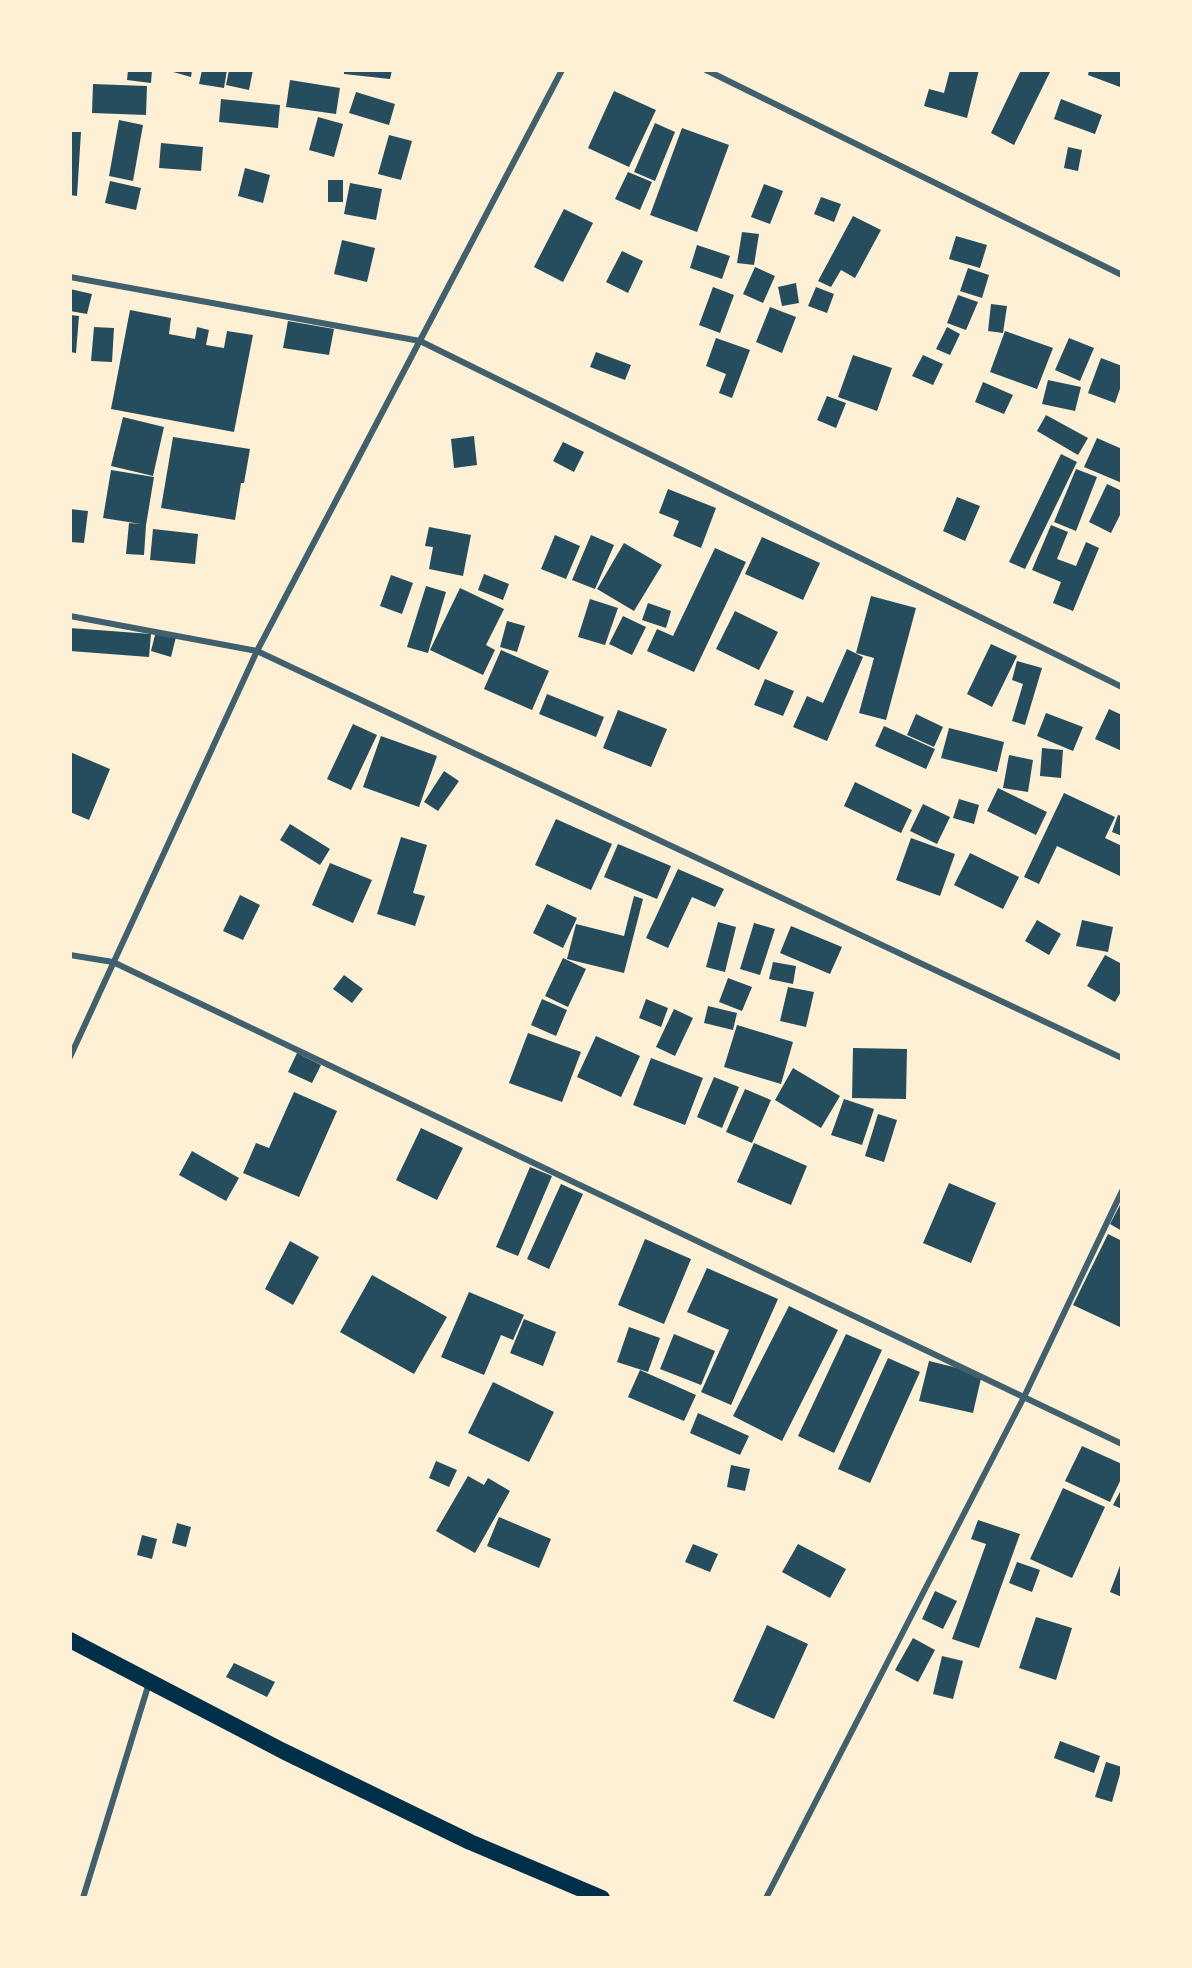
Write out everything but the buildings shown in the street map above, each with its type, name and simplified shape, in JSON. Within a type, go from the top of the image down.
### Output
[{"type":"highway","points":[[70,1640],[283,1751],[459,1837],[602,1898]]},
{"type":"street","points":[[70,1057],[257,651],[562,70]]},
{"type":"street","points":[[706,70],[1122,275]]},
{"type":"street","points":[[70,277],[420,340],[1122,687]]},
{"type":"street","points":[[70,616],[257,651],[1122,1058]]},
{"type":"street","points":[[70,955],[113,962],[1122,1443]]},
{"type":"street","points":[[766,1898],[1024,1397],[1122,1191]]},
{"type":"street","points":[[83,1898],[150,1681]]}]
